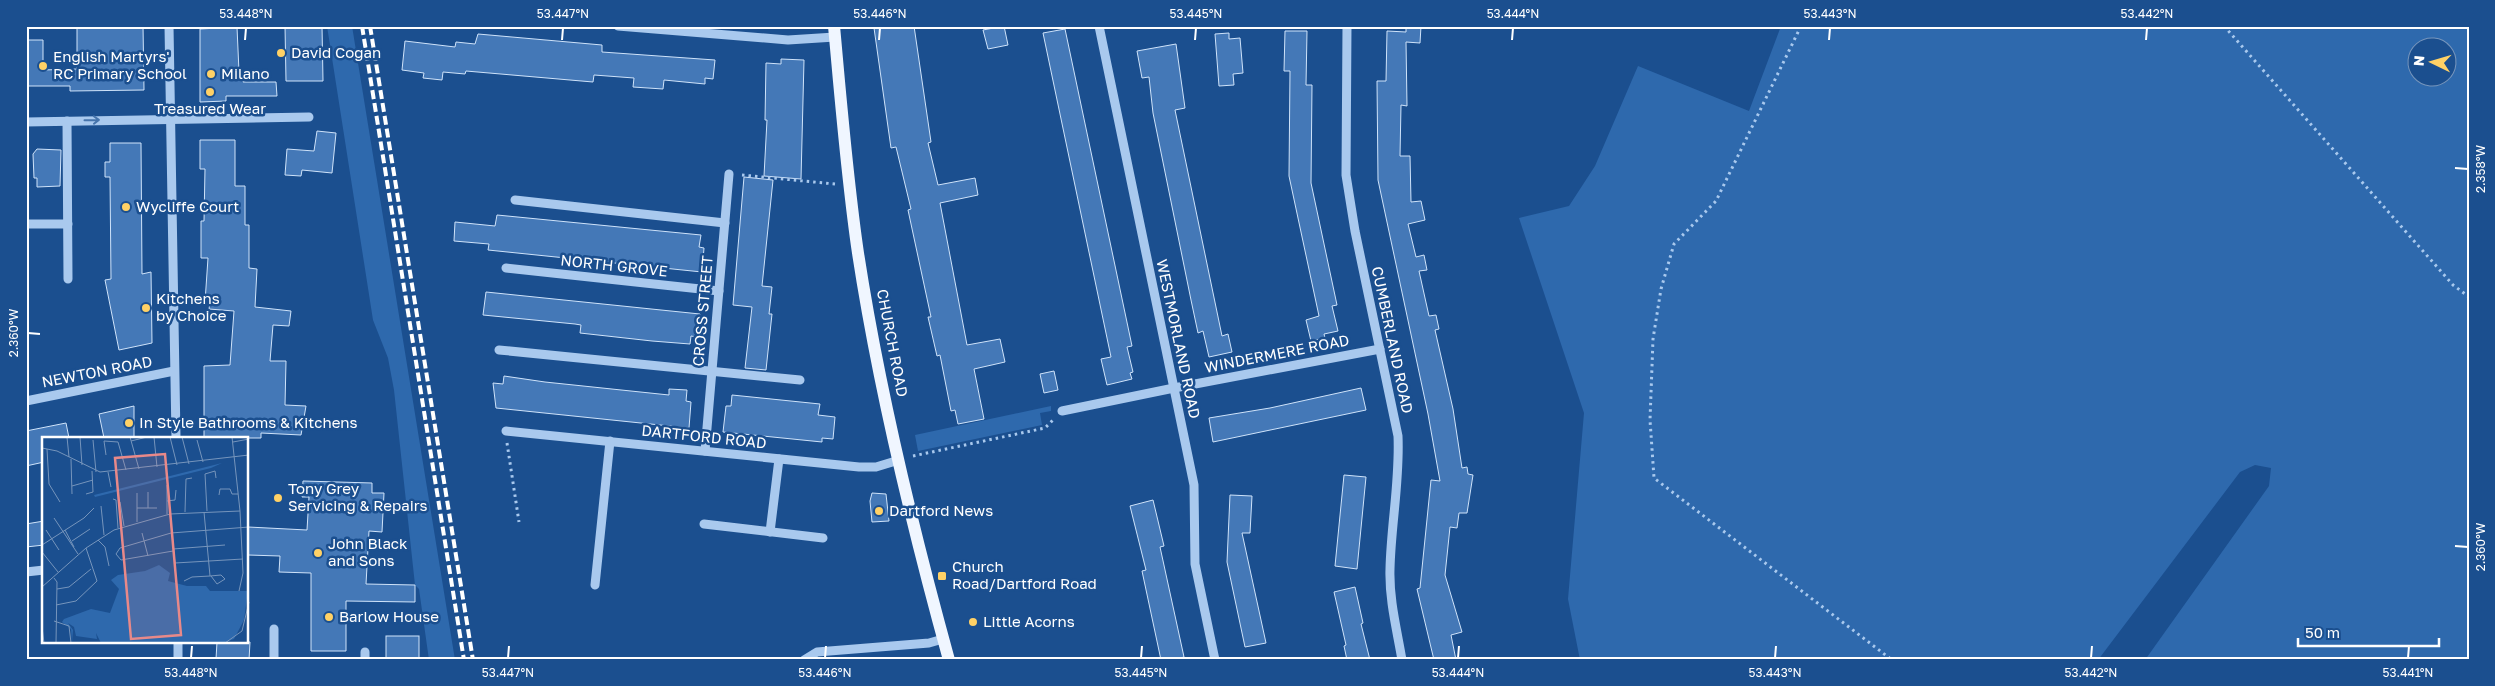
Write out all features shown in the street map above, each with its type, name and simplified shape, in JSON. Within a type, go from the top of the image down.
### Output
[{"type":"main road","name":"CHURCH ROAD","points":[[834,32],[859,261],[918,547],[948,660]]},
{"type":"street","points":[[169,26],[176,437]]},
{"type":"street","points":[[618,26],[710,30],[788,40],[834,32]]},
{"type":"street","name":"WESTMORLAND ROAD","points":[[1099,26],[1194,485],[1194,546],[1197,579],[1215,660]]},
{"type":"street","name":"CUMBERLAND ROAD","points":[[1347,26],[1346,175],[1355,231],[1398,436],[1400,465],[1390,568],[1390,590],[1402,660]]},
{"type":"street","points":[[26,122],[170,118],[309,118]]},
{"type":"street","points":[[67,121],[68,278]]},
{"type":"street","name":"CROSS STREET","points":[[705,451],[729,174]]},
{"type":"street","points":[[515,200],[725,223]]},
{"type":"street","points":[[26,224],[68,224]]},
{"type":"street","name":"NORTH GROVE","points":[[506,268],[719,291]]},
{"type":"street","name":"WINDERMERE ROAD","points":[[1062,412],[1174,388],[1380,349]]},
{"type":"street","points":[[499,350],[800,380]]},
{"type":"street","name":"NEWTON ROAD","points":[[26,401],[174,371]]},
{"type":"street","name":"DARTFORD ROAD","points":[[506,431],[868,468],[884,466],[899,460]]},
{"type":"street","points":[[595,585],[610,441]]},
{"type":"street","points":[[770,532],[779,459]]},
{"type":"street","points":[[704,524],[823,538]]},
{"type":"street","points":[[26,572],[42,570]]},
{"type":"street","points":[[274,629],[274,660]]},
{"type":"street","points":[[804,660],[817,652],[929,643],[943,639]]},
{"type":"street","points":[[178,644],[178,660]]},
{"type":"path","points":[[1801,26],[1716,201],[1674,244],[1661,289],[1653,339],[1650,420],[1654,478],[1892,660]]},
{"type":"path","points":[[2224,26],[2452,285],[2469,297]]},
{"type":"path","points":[[729,174],[850,185]]},
{"type":"path","points":[[899,460],[1044,428],[1062,412]]},
{"type":"path","points":[[506,431],[519,522]]},
{"type":"shaded area","points":[[327,26],[352,26],[455,660],[429,660],[419,589],[415,585],[394,390],[388,358],[373,320]]},
{"type":"shaded area","points":[[1781,26],[2469,26],[2469,660],[2145,660],[2269,486],[2271,468],[2255,465],[2240,472],[2098,660],[1580,660],[1568,599],[1584,413],[1519,218],[1569,206],[1595,166],[1638,66],[1749,111]]},
{"type":"shaded area","points":[[1051,406],[1051,411],[1040,413],[1042,425],[918,451],[915,435]]},
{"type":"building","points":[[77,26],[143,26],[144,90],[70,91],[70,86],[26,86],[26,40],[43,40],[43,70],[77,69]]},
{"type":"building","points":[[285,26],[322,26],[323,81],[286,81]]},
{"type":"building","points":[[914,26],[931,142],[928,143],[938,185],[975,178],[978,195],[940,203],[967,345],[1000,339],[1005,362],[974,369],[984,419],[958,424],[955,410],[951,411],[940,355],[937,356],[928,317],[931,317],[908,210],[911,209],[896,147],[891,148],[874,28]]},
{"type":"building","points":[[1004,26],[1008,45],[988,49],[983,30]]},
{"type":"building","points":[[1406,26],[1421,26],[1420,43],[1406,42],[1407,106],[1401,105],[1400,156],[1410,156],[1411,202],[1421,201],[1425,220],[1408,224],[1416,257],[1424,255],[1427,270],[1419,271],[1429,316],[1436,315],[1439,329],[1435,330],[1453,409],[1462,468],[1467,467],[1468,474],[1473,475],[1467,513],[1459,513],[1457,528],[1450,527],[1445,575],[1462,632],[1451,635],[1456,660],[1434,660],[1417,589],[1420,588],[1431,480],[1440,481],[1428,414],[1378,180],[1377,81],[1386,81],[1387,31],[1406,32]]},
{"type":"building","points":[[237,27],[239,72],[243,72],[243,82],[276,82],[277,96],[226,96],[226,101],[200,102],[200,29]]},
{"type":"building","points":[[1065,29],[1132,346],[1127,347],[1133,372],[1130,373],[1132,379],[1107,385],[1101,359],[1111,357],[1043,33]]},
{"type":"building","points":[[1285,31],[1307,31],[1306,85],[1312,85],[1311,183],[1337,305],[1332,306],[1338,331],[1324,334],[1325,338],[1311,341],[1306,320],[1319,316],[1289,176],[1290,71],[1284,71]]},
{"type":"building","points":[[1229,33],[1229,39],[1240,38],[1243,73],[1233,74],[1234,85],[1219,86],[1215,34]]},
{"type":"building","points":[[478,34],[602,45],[602,52],[715,60],[713,79],[705,78],[705,84],[664,80],[663,89],[633,87],[634,78],[594,75],[593,82],[466,71],[465,74],[443,72],[442,80],[423,78],[424,73],[402,70],[405,41],[455,47],[456,42],[475,44]]},
{"type":"building","points":[[1176,44],[1185,108],[1175,110],[1222,336],[1228,334],[1232,352],[1209,357],[1203,331],[1198,333],[1153,113],[1149,77],[1142,78],[1137,51]]},
{"type":"building","points":[[781,59],[804,60],[801,179],[764,176],[767,120],[765,120],[766,63],[781,64]]},
{"type":"building","points":[[317,131],[336,133],[332,173],[302,170],[301,176],[285,175],[287,149],[314,151]]},
{"type":"building","points":[[200,140],[235,140],[235,186],[245,186],[245,225],[249,225],[249,268],[257,269],[255,307],[291,311],[289,326],[273,325],[270,361],[286,361],[285,405],[306,406],[301,435],[261,433],[261,438],[204,437],[204,366],[230,365],[234,311],[209,309],[210,302],[205,302],[208,258],[201,258],[201,221],[204,221],[205,169],[200,169]]},
{"type":"building","points":[[110,143],[141,143],[142,274],[151,272],[152,343],[119,350],[105,280],[111,279],[110,177],[105,177],[105,162],[110,162]]},
{"type":"building","points":[[37,149],[61,150],[60,186],[37,187],[37,178],[34,178],[33,154]]},
{"type":"building","points":[[744,177],[773,180],[762,286],[772,287],[769,314],[772,314],[766,370],[745,368],[752,307],[733,305]]},
{"type":"building","points":[[497,215],[701,235],[699,247],[704,248],[702,272],[488,250],[489,244],[454,241],[455,222],[495,226]]},
{"type":"building","points":[[486,292],[700,314],[697,337],[691,336],[690,344],[652,341],[580,333],[581,325],[575,324],[483,315]]},
{"type":"building","points":[[1054,371],[1058,390],[1044,393],[1040,374]]},
{"type":"building","points":[[504,376],[669,395],[669,389],[687,390],[686,401],[691,402],[689,428],[496,408],[493,383],[503,384]]},
{"type":"building","points":[[1361,388],[1366,410],[1213,442],[1209,418],[1270,408]]},
{"type":"building","points":[[732,395],[820,404],[818,415],[835,417],[833,439],[822,438],[822,442],[723,432],[726,406],[731,406]]},
{"type":"building","points":[[134,406],[134,437],[104,437],[99,414]]},
{"type":"building","points":[[66,423],[69,437],[42,437],[42,462],[26,466],[26,431]]},
{"type":"building","points":[[1344,475],[1366,477],[1357,569],[1335,566]]},
{"type":"building","points":[[303,481],[372,483],[372,493],[384,493],[382,532],[369,531],[366,584],[415,585],[415,602],[346,601],[346,651],[311,651],[311,573],[279,572],[280,556],[249,555],[249,527],[307,530],[309,497],[302,497]]},
{"type":"building","name":"Dartford News","points":[[872,493],[886,494],[889,521],[872,522],[870,501]]},
{"type":"building","points":[[1230,495],[1252,496],[1250,533],[1242,533],[1266,643],[1245,647],[1227,562]]},
{"type":"building","points":[[1153,500],[1164,546],[1160,547],[1184,657],[1173,660],[1161,660],[1142,571],[1146,570],[1130,506]]},
{"type":"building","points":[[42,521],[42,545],[26,547],[26,524]]},
{"type":"building","points":[[1355,587],[1363,623],[1361,624],[1370,660],[1347,660],[1344,646],[1346,645],[1334,592]]},
{"type":"building","points":[[386,636],[419,636],[419,660],[386,660]]},
{"type":"building","points":[[250,642],[249,660],[216,659],[217,644],[249,644]]},
{"type":"railway","points":[[362,26],[464,660]]},
{"type":"railway","points":[[370,26],[473,660]]},
{"type":"place","name":"David Cogan","points":[[281,53]]},
{"type":"place","name":"English Martyrs' RC Primary School","points":[[43,66]]},
{"type":"place","name":"Milano","points":[[211,74]]},
{"type":"place","name":"Treasured Wear","points":[[210,92]]},
{"type":"place","name":"Wycliffe Court","points":[[126,207]]},
{"type":"place","name":"Kitchens by Choice","points":[[146,308]]},
{"type":"place","name":"In Style Bathrooms & Kitchens","points":[[129,423]]},
{"type":"place","name":"Tony Grey Servicing & Repairs","points":[[278,498]]},
{"type":"place","name":"Dartford News","points":[[879,511]]},
{"type":"place","name":"John Black and Sons","points":[[318,553]]},
{"type":"place","name":"Church Road/Dartford Road","points":[[942,576]]},
{"type":"place","name":"Barlow House","points":[[329,617]]},
{"type":"place","name":"Little Acorns","points":[[973,622]]}]
